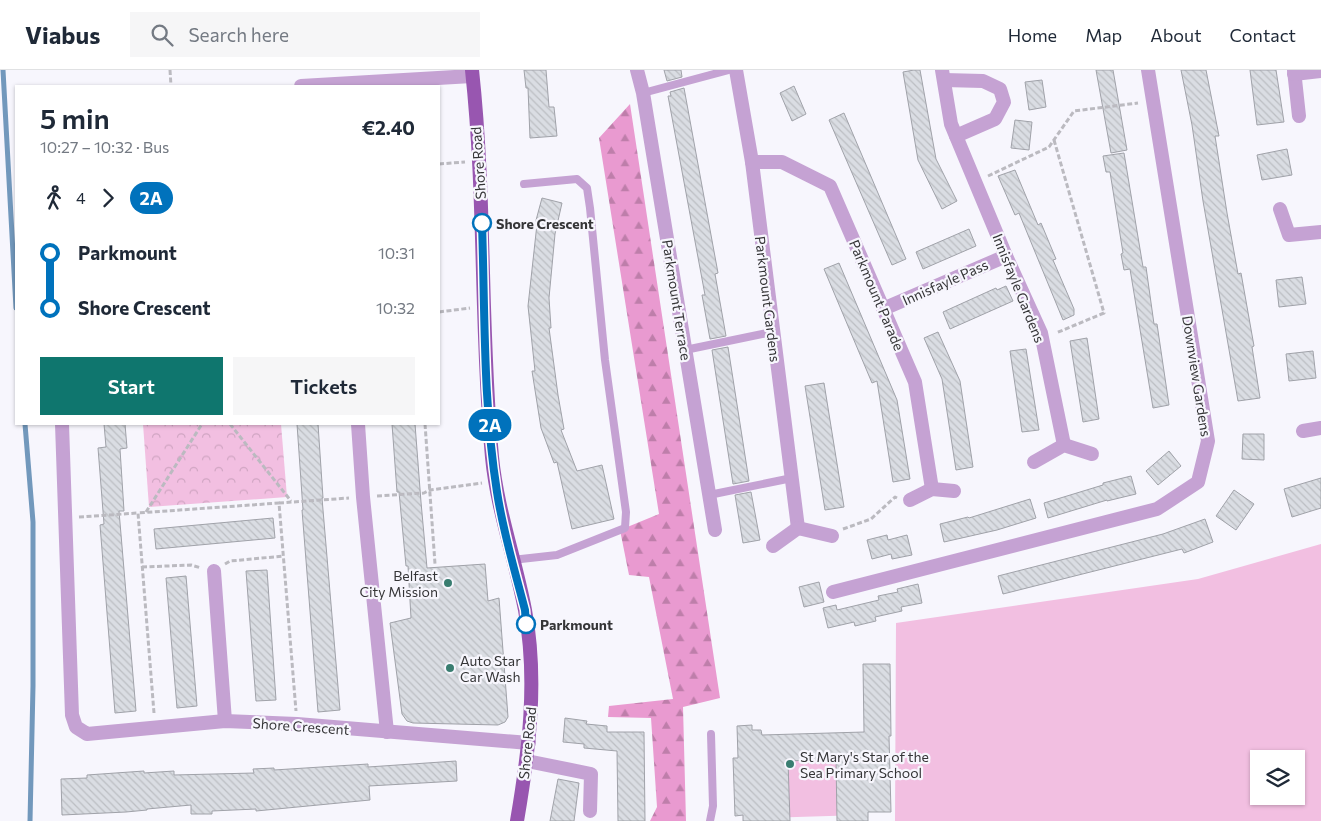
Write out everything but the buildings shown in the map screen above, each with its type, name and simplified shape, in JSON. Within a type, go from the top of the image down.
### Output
[{"type":"main road","name":"Shore Road","points":[[472,73],[482,220],[489,416],[495,481],[525,610],[530,656],[531,718],[529,743],[516,821]]},
{"type":"street","name":"Parkmount Terrace","points":[[637,70],[643,92],[715,530]]},
{"type":"street","name":"Parkmount Gardens","points":[[736,70],[752,162],[798,528]]},
{"type":"street","name":"Downview Gardens","points":[[833,592],[1157,509],[1198,482],[1208,441],[1148,70]]},
{"type":"street","points":[[1299,116],[1294,72],[1321,71]]},
{"type":"street","points":[[336,85],[400,81],[472,73]]},
{"type":"street","name":"Innisfayle Gardens","points":[[956,136],[995,119],[1004,102],[1000,89],[983,81],[943,75],[956,136],[1006,256],[1041,333],[1064,445]]},
{"type":"street","name":"Parkmount Parade","points":[[752,162],[782,162],[830,186],[914,382],[932,489]]},
{"type":"street","points":[[1280,209],[1289,236],[1321,232]]},
{"type":"street","name":"Innisfayle Pass","points":[[884,309],[1006,256]]},
{"type":"street","points":[[62,425],[65,518]]},
{"type":"street","points":[[358,425],[363,497],[387,732]]},
{"type":"street","points":[[1303,431],[1321,428]]},
{"type":"street","points":[[1034,462],[1064,445],[1092,454]]},
{"type":"street","points":[[910,500],[932,489],[954,491]]},
{"type":"street","name":"Shore Crescent","points":[[65,518],[72,715],[76,727],[87,734],[225,720],[529,743]]},
{"type":"street","points":[[773,546],[798,528],[832,536]]},
{"type":"street","points":[[214,571],[225,720]]},
{"type":"street","points":[[526,761],[592,774],[590,811]]},
{"type":"lane","points":[[643,92],[730,70]]},
{"type":"lane","points":[[512,560],[557,554],[625,528],[626,512],[586,188],[576,179],[524,184]]},
{"type":"lane","points":[[685,350],[772,332]]},
{"type":"lane","points":[[708,496],[792,478]]},
{"type":"lane","points":[[710,821],[713,806],[711,734]]},
{"type":"path","points":[[170,70],[171,85]]},
{"type":"path","points":[[975,182],[1048,148],[1074,111],[1153,101]]},
{"type":"path","points":[[1042,339],[1104,313],[1054,140]]},
{"type":"path","points":[[440,164],[478,161]]},
{"type":"path","points":[[440,312],[485,306]]},
{"type":"path","points":[[146,512],[201,425]]},
{"type":"path","points":[[231,425],[291,502]]},
{"type":"path","points":[[425,425],[435,564]]},
{"type":"path","points":[[279,503],[424,493],[430,490],[495,481]]},
{"type":"path","points":[[832,536],[843,529],[871,519],[894,497],[910,500]]},
{"type":"path","points":[[65,518],[138,513]]},
{"type":"green space","points":[[630,104],[720,698],[683,707],[686,821],[650,821],[657,807],[651,718],[608,717],[609,706],[673,699],[649,577],[629,575],[620,530],[659,514],[599,138]]},
{"type":"green space","points":[[143,425],[281,425],[287,497],[149,507]]},
{"type":"green space","points":[[1321,544],[1321,821],[895,821],[896,623],[1198,579]]},
{"type":"green space","points":[[859,758],[862,815],[764,818],[765,761]]},
{"type":"waterway","points":[[3,70],[15,290]]},
{"type":"waterway","points":[[25,425],[33,522],[33,686],[30,821]]},
{"type":"bus line","name":"2A","points":[[482,223],[489,416],[493,460],[497,494],[525,610],[526,624]]},
{"type":"place","name":"Shore Crescent","points":[[482,223]]},
{"type":"place","name":"Belfast City Mission","points":[[448,583]]},
{"type":"place","name":"Parkmount","points":[[526,624]]},
{"type":"place","name":"Auto Star Car Wash","points":[[450,668]]},
{"type":"place","name":"St Mary's Star of the Sea Primary School","points":[[790,764]]}]
